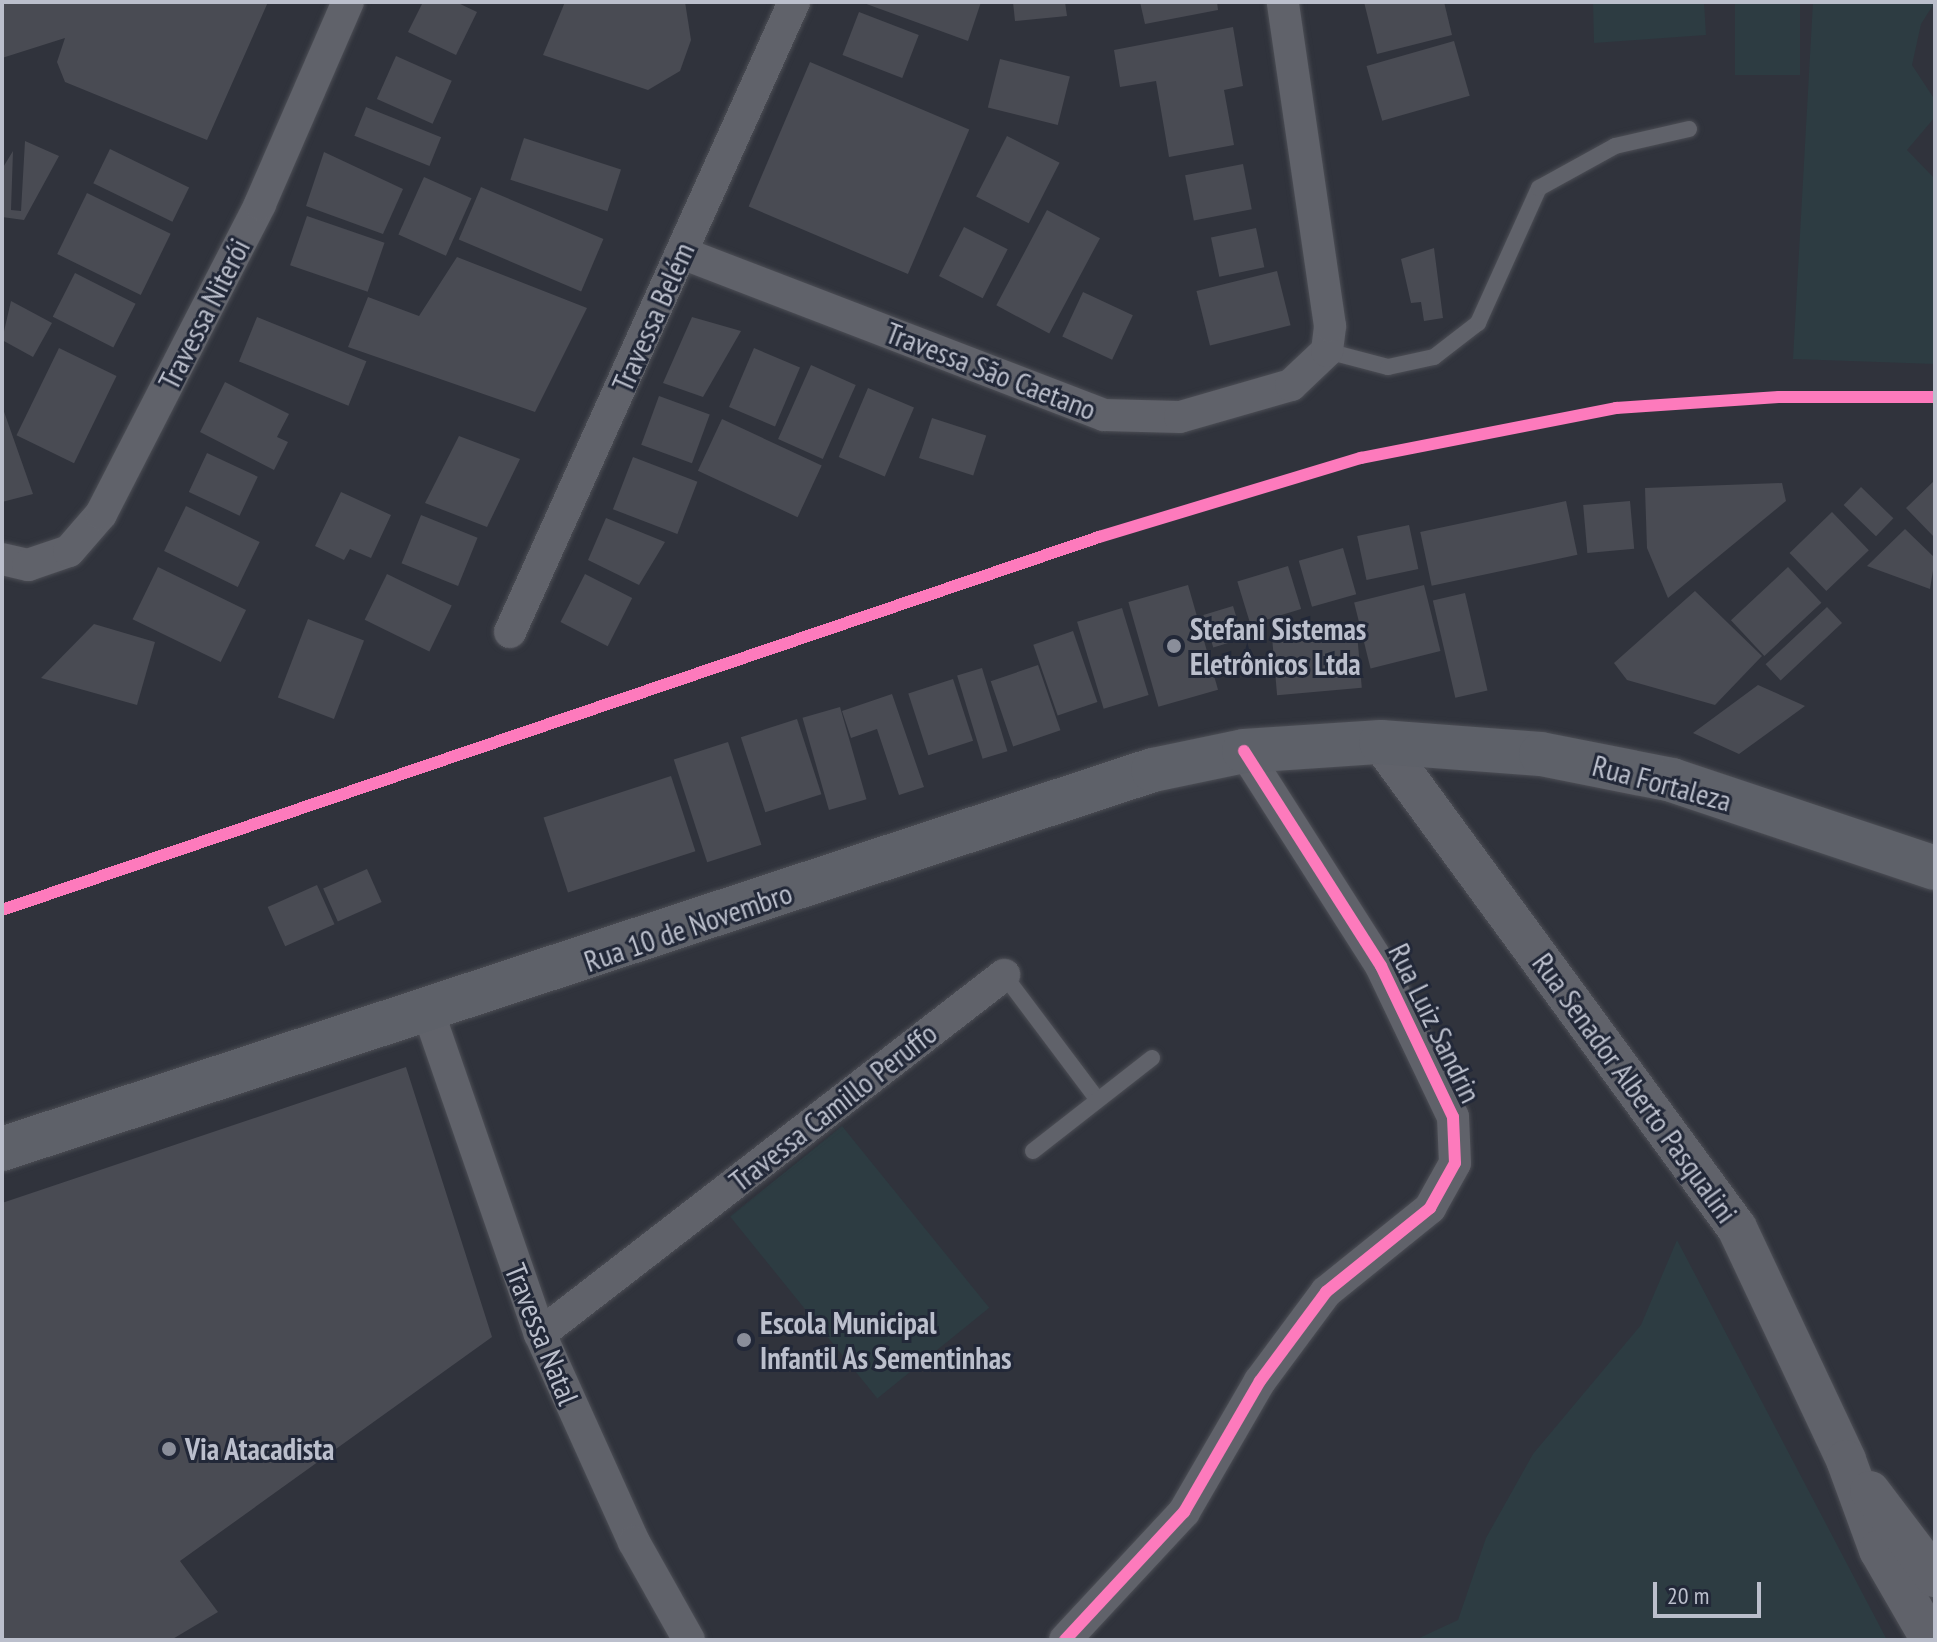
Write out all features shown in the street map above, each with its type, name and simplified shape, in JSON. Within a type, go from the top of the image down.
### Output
[{"type":"main road","name":"Rua 10 de Novembro","points":[[2,1149],[429,1014],[1153,770],[1244,751],[1381,742]]},
{"type":"main road","name":"Rua Fortaleza","points":[[1381,742],[1541,754],[1672,780],[1935,868]]},
{"type":"street","name":"Travessa Niterói","points":[[2,559],[28,565],[69,551],[101,514],[260,204],[348,2]]},
{"type":"street","name":"Travessa Belém","points":[[510,632],[794,2]]},
{"type":"street","points":[[1283,2],[1330,326],[1327,351]]},
{"type":"street","name":"Travessa São Caetano","points":[[682,253],[1104,415],[1180,417],[1291,385],[1327,351]]},
{"type":"street","name":"Rua Senador Alberto Pasqualini","points":[[1381,742],[1737,1228],[1846,1460],[1879,1550],[1931,1640]]},
{"type":"street","name":"Rua Luiz Sandrin","points":[[1065,1640],[1184,1512],[1260,1381],[1326,1292],[1430,1208],[1455,1163],[1453,1117],[1388,979],[1244,751]]},
{"type":"street","name":"Travessa Camillo Peruffo","points":[[540,1334],[1004,975]]},
{"type":"street","name":"Travessa Natal","points":[[429,1014],[540,1334],[634,1542],[689,1640]]},
{"type":"street","name":"Rua Senador Alberto Pasqualini","points":[[1846,1460],[1935,1577]]},
{"type":"lane","points":[[1327,351],[1388,367],[1434,357],[1478,323],[1539,188],[1615,146],[1689,129]]},
{"type":"lane","name":"Travessa Camillo Peruffo","points":[[1004,975],[1097,1099]]},
{"type":"lane","points":[[1033,1151],[1152,1058]]},
{"type":"shaded area","points":[[1593,2],[1704,2],[1706,35],[1594,43]]},
{"type":"shaded area","points":[[1735,2],[1800,2],[1800,75],[1735,75]]},
{"type":"shaded area","points":[[1813,2],[1935,2],[1921,24],[1912,65],[1935,100],[1935,117],[1907,150],[1935,179],[1935,364],[1793,359]]},
{"type":"shaded area","points":[[842,1126],[989,1308],[877,1398],[730,1217]]},
{"type":"shaded area","points":[[1677,1240],[1887,1640],[1415,1640],[1458,1620],[1486,1538],[1533,1454],[1641,1325]]},
{"type":"building","points":[[2,2],[268,2],[207,140],[65,82],[57,62],[65,38],[2,58]]},
{"type":"building","points":[[423,2],[456,2],[477,12],[456,55],[408,32]]},
{"type":"building","points":[[565,2],[685,2],[691,40],[680,71],[648,90],[543,55]]},
{"type":"building","points":[[861,2],[981,2],[968,41]]},
{"type":"building","points":[[1013,2],[1065,2],[1067,16],[1015,21]]},
{"type":"building","points":[[1140,2],[1217,2],[1218,10],[1145,24]]},
{"type":"building","points":[[1364,2],[1444,2],[1452,35],[1377,54]]},
{"type":"building","points":[[859,12],[919,35],[902,78],[843,55]]},
{"type":"building","points":[[1233,27],[1243,86],[1224,90],[1234,145],[1169,157],[1156,81],[1120,87],[1114,50]]},
{"type":"building","points":[[1454,41],[1470,96],[1382,121],[1367,66]]},
{"type":"building","points":[[396,56],[452,81],[433,124],[377,99]]},
{"type":"building","points":[[1000,59],[1070,76],[1058,125],[988,108]]},
{"type":"building","points":[[810,62],[969,130],[908,274],[749,207]]},
{"type":"building","points":[[366,107],[441,137],[429,166],[354,136]]},
{"type":"building","points":[[1007,136],[1060,163],[1029,223],[976,197]]},
{"type":"building","points":[[524,138],[621,170],[607,211],[510,180]]},
{"type":"building","points":[[25,141],[59,156],[24,220],[2,217],[2,169],[13,151],[11,210],[21,211]]},
{"type":"building","points":[[110,149],[189,188],[172,222],[93,183]]},
{"type":"building","points":[[324,152],[403,189],[383,234],[306,206]]},
{"type":"building","points":[[1243,164],[1252,209],[1194,220],[1185,175]]},
{"type":"building","points":[[424,177],[472,198],[446,256],[398,235]]},
{"type":"building","points":[[481,187],[603,239],[581,291],[459,239]]},
{"type":"building","points":[[87,193],[171,234],[141,295],[57,254]]},
{"type":"building","points":[[1047,210],[1100,238],[1049,334],[996,305]]},
{"type":"building","points":[[307,216],[385,243],[368,292],[290,265]]},
{"type":"building","points":[[964,227],[1008,249],[983,298],[939,276]]},
{"type":"building","points":[[1256,228],[1264,267],[1219,277],[1211,238]]},
{"type":"building","points":[[1434,248],[1443,318],[1424,321],[1421,302],[1411,303],[1401,259]]},
{"type":"building","points":[[457,257],[587,308],[535,412],[348,347],[368,297],[419,316]]},
{"type":"building","points":[[1277,271],[1291,325],[1210,345],[1196,291]]},
{"type":"building","points":[[75,273],[136,304],[113,348],[53,317]]},
{"type":"building","points":[[1083,292],[1133,315],[1112,360],[1062,336]]},
{"type":"building","points":[[11,301],[52,323],[33,357],[2,340]]},
{"type":"building","points":[[257,317],[366,361],[348,406],[239,362]]},
{"type":"building","points":[[692,317],[741,331],[703,397],[663,383]]},
{"type":"building","points":[[59,348],[117,376],[74,463],[16,435]]},
{"type":"building","points":[[754,348],[800,368],[775,426],[729,407]]},
{"type":"building","points":[[811,365],[856,385],[823,459],[778,439]]},
{"type":"building","points":[[225,382],[289,414],[277,437],[288,442],[274,470],[200,432]]},
{"type":"building","points":[[868,388],[914,408],[885,477],[839,457]]},
{"type":"building","points":[[659,396],[710,414],[692,463],[641,445]]},
{"type":"building","points":[[2,406],[33,494],[2,502]]},
{"type":"building","points":[[932,418],[986,436],[973,476],[919,458]]},
{"type":"building","points":[[722,419],[822,465],[798,517],[698,471]]},
{"type":"building","points":[[459,436],[520,459],[487,527],[425,503]]},
{"type":"building","points":[[207,453],[258,477],[240,516],[189,492]]},
{"type":"building","points":[[633,457],[697,482],[677,534],[613,509]]},
{"type":"building","points":[[1935,480],[1935,538],[1906,508]]},
{"type":"building","points":[[1782,483],[1786,501],[1668,598],[1647,548],[1645,488]]},
{"type":"building","points":[[1861,487],[1893,518],[1876,536],[1844,505]]},
{"type":"building","points":[[341,492],[391,515],[371,558],[350,549],[344,560],[315,546]]},
{"type":"building","points":[[1566,501],[1577,555],[1432,586],[1420,532]]},
{"type":"building","points":[[1630,501],[1634,549],[1587,553],[1583,505]]},
{"type":"building","points":[[186,506],[260,542],[238,587],[164,551]]},
{"type":"building","points":[[1832,512],[1869,550],[1826,591],[1790,553]]},
{"type":"building","points":[[421,515],[478,538],[458,586],[402,563]]},
{"type":"building","points":[[606,518],[665,542],[639,585],[588,560]]},
{"type":"building","points":[[1409,525],[1418,569],[1367,580],[1357,536]]},
{"type":"building","points":[[1905,529],[1935,558],[1930,589],[1867,566]]},
{"type":"building","points":[[1343,548],[1356,594],[1312,607],[1299,561]]},
{"type":"building","points":[[1288,566],[1301,609],[1250,625],[1237,581]]},
{"type":"building","points":[[158,567],[246,610],[221,662],[133,619]]},
{"type":"building","points":[[1788,567],[1821,603],[1764,656],[1731,620]]},
{"type":"building","points":[[387,574],[452,606],[429,651],[365,620]]},
{"type":"building","points":[[585,574],[632,598],[608,646],[560,622]]},
{"type":"building","name":"Stefani Sistemas Eletrônicos Ltda","points":[[1188,585],[1218,690],[1158,707],[1128,602]]},
{"type":"building","points":[[1424,585],[1440,651],[1371,668],[1354,602]]},
{"type":"building","points":[[1695,591],[1762,656],[1715,705],[1627,680],[1614,663]]},
{"type":"building","points":[[1465,593],[1487,690],[1455,698],[1433,600]]},
{"type":"building","points":[[1233,606],[1243,639],[1213,648],[1203,615]]},
{"type":"building","points":[[1827,607],[1842,623],[1781,680],[1766,664]]},
{"type":"building","points":[[1122,608],[1149,695],[1104,709],[1077,622]]},
{"type":"building","points":[[308,619],[364,641],[334,719],[278,697]]},
{"type":"building","points":[[94,624],[155,642],[137,705],[41,678]]},
{"type":"building","points":[[1073,631],[1097,702],[1058,716],[1033,645]]},
{"type":"building","points":[[1357,633],[1362,688],[1277,695],[1272,640]]},
{"type":"building","points":[[1038,665],[1060,730],[1013,747],[991,681]]},
{"type":"building","points":[[982,668],[1007,751],[983,759],[957,676]]},
{"type":"building","points":[[953,679],[973,741],[928,755],[908,694]]},
{"type":"building","points":[[1758,685],[1805,706],[1739,754],[1693,733]]},
{"type":"building","points":[[892,694],[924,787],[899,795],[877,729],[851,738],[842,711]]},
{"type":"building","points":[[840,707],[866,799],[829,810],[803,718]]},
{"type":"building","points":[[797,719],[821,794],[765,812],[741,737]]},
{"type":"building","points":[[728,742],[761,845],[707,862],[674,760]]},
{"type":"building","points":[[671,776],[695,851],[568,893],[544,817]]},
{"type":"building","points":[[367,869],[382,902],[338,921],[323,889]]},
{"type":"building","points":[[317,885],[334,924],[285,946],[268,907]]},
{"type":"building","name":"Via Atacadista","points":[[406,1067],[492,1337],[180,1561],[218,1612],[171,1640],[2,1640],[2,1203]]},
{"type":"railway","points":[[2,910],[1099,537],[1361,458],[1616,408],[1779,397],[1935,397]]},
{"type":"cycle path","points":[[2,910],[1099,537],[1361,458],[1616,408],[1779,397],[1935,397]]},
{"type":"cycle path","points":[[1065,1640],[1184,1512],[1260,1381],[1326,1292],[1430,1208],[1455,1163],[1453,1117],[1381,966],[1244,751]]},
{"type":"place","name":"Stefani Sistemas Eletrônicos Ltda","points":[[1174,646]]},
{"type":"place","name":"Escola Municipal Infantil As Sementinhas","points":[[744,1340]]},
{"type":"place","name":"Via Atacadista","points":[[169,1449]]}]
